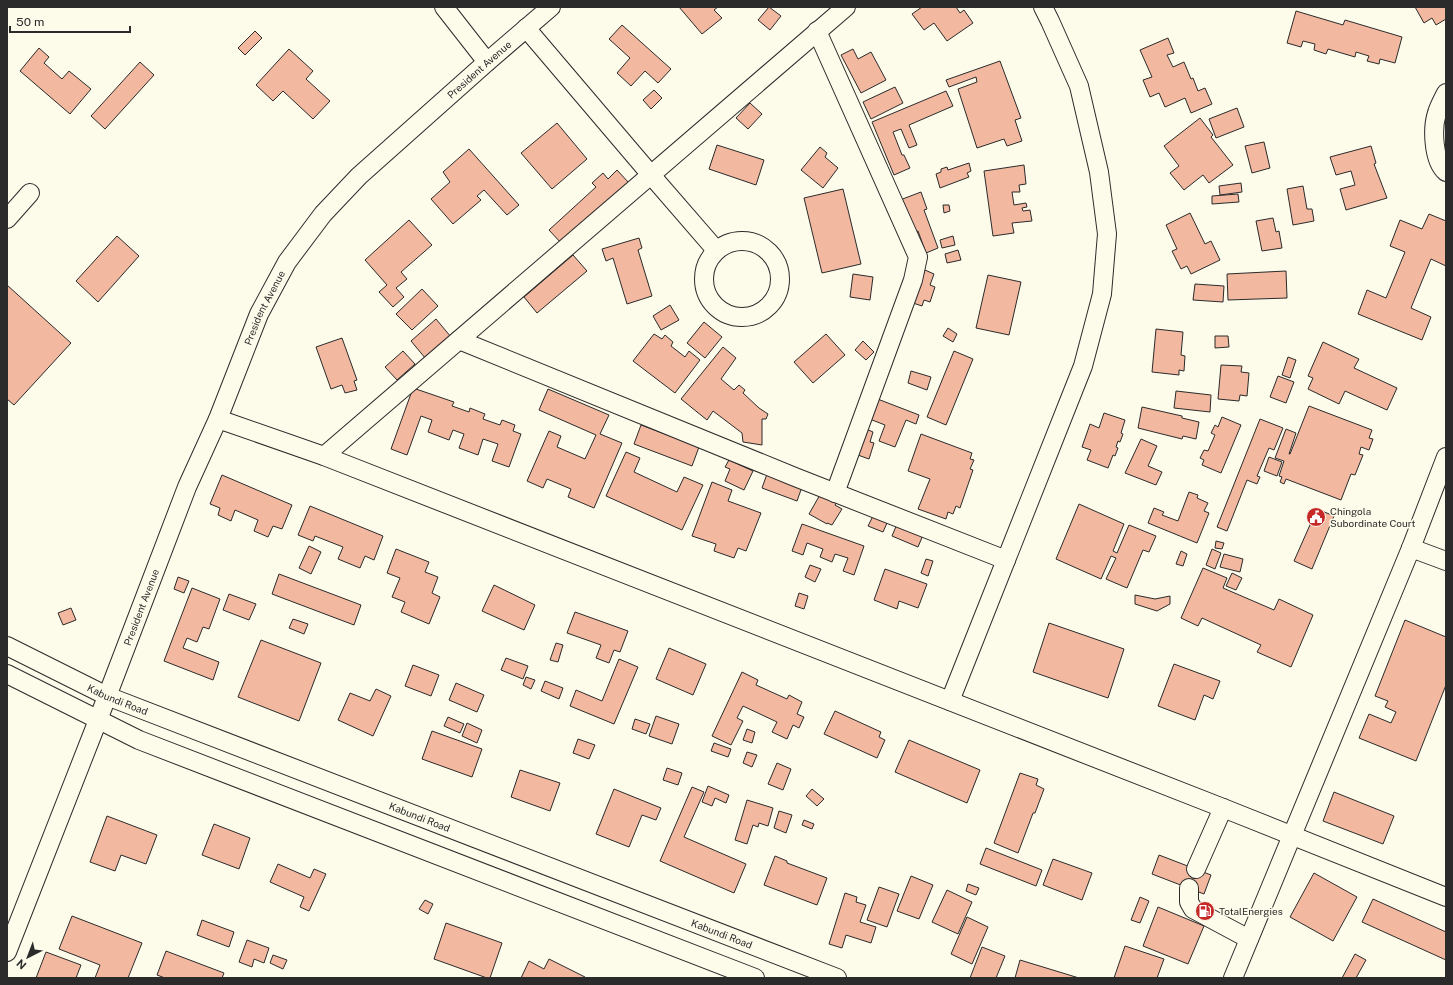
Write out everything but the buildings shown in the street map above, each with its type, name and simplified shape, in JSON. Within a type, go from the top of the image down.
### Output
[{"type":"street","points":[[444,7],[487,62]]},
{"type":"street","name":"President Avenue","points":[[7,952],[187,487],[218,418],[259,314],[287,262],[323,214],[359,176],[551,7]]},
{"type":"street","points":[[324,456],[846,7]]},
{"type":"street","points":[[950,701],[1083,366],[1102,294],[1107,234],[1100,172],[1079,86],[1043,7]]},
{"type":"street","points":[[526,28],[650,175],[716,250]]},
{"type":"street","points":[[817,31],[918,257],[910,288],[835,493]]},
{"type":"street","points":[[1446,93],[1437,114],[1434,134],[1437,156],[1443,170],[1446,172]]},
{"type":"street","points":[[7,219],[30,194]]},
{"type":"street","points":[[734,241],[744,241],[763,247],[771,254],[776,262],[780,282],[778,292],[767,308],[759,313],[739,317],[725,313],[713,304],[707,295],[704,286],[704,276],[705,266],[716,250],[725,244],[734,241]]},
{"type":"street","points":[[459,340],[835,493],[1006,560]]},
{"type":"street","points":[[218,418],[324,456],[1292,835],[1446,897]]},
{"type":"street","points":[[1233,978],[1411,548],[1446,457]]},
{"type":"street","points":[[1411,548],[1446,562]]},
{"type":"street","name":"Kabundi Road","points":[[7,646],[107,696],[736,939],[812,973],[837,978]]},
{"type":"street","points":[[7,674],[139,740],[755,978]]},
{"type":"street","points":[[228,774],[238,747]]},
{"type":"street","points":[[329,813],[338,785]]},
{"type":"street","points":[[1196,869],[1223,808]]},
{"type":"street","points":[[408,844],[418,816]]},
{"type":"street","points":[[486,874],[495,846]]},
{"type":"street","points":[[568,906],[578,878]]},
{"type":"street","points":[[1189,888],[1189,902],[1194,909],[1249,939]]},
{"type":"street","points":[[642,934],[651,906]]},
{"type":"street","points":[[726,967],[736,939]]},
{"type":"place","name":"Chingola Subordinate Court","points":[[1316,517]]},
{"type":"place","name":"TotalEnergies","points":[[1205,911]]}]
